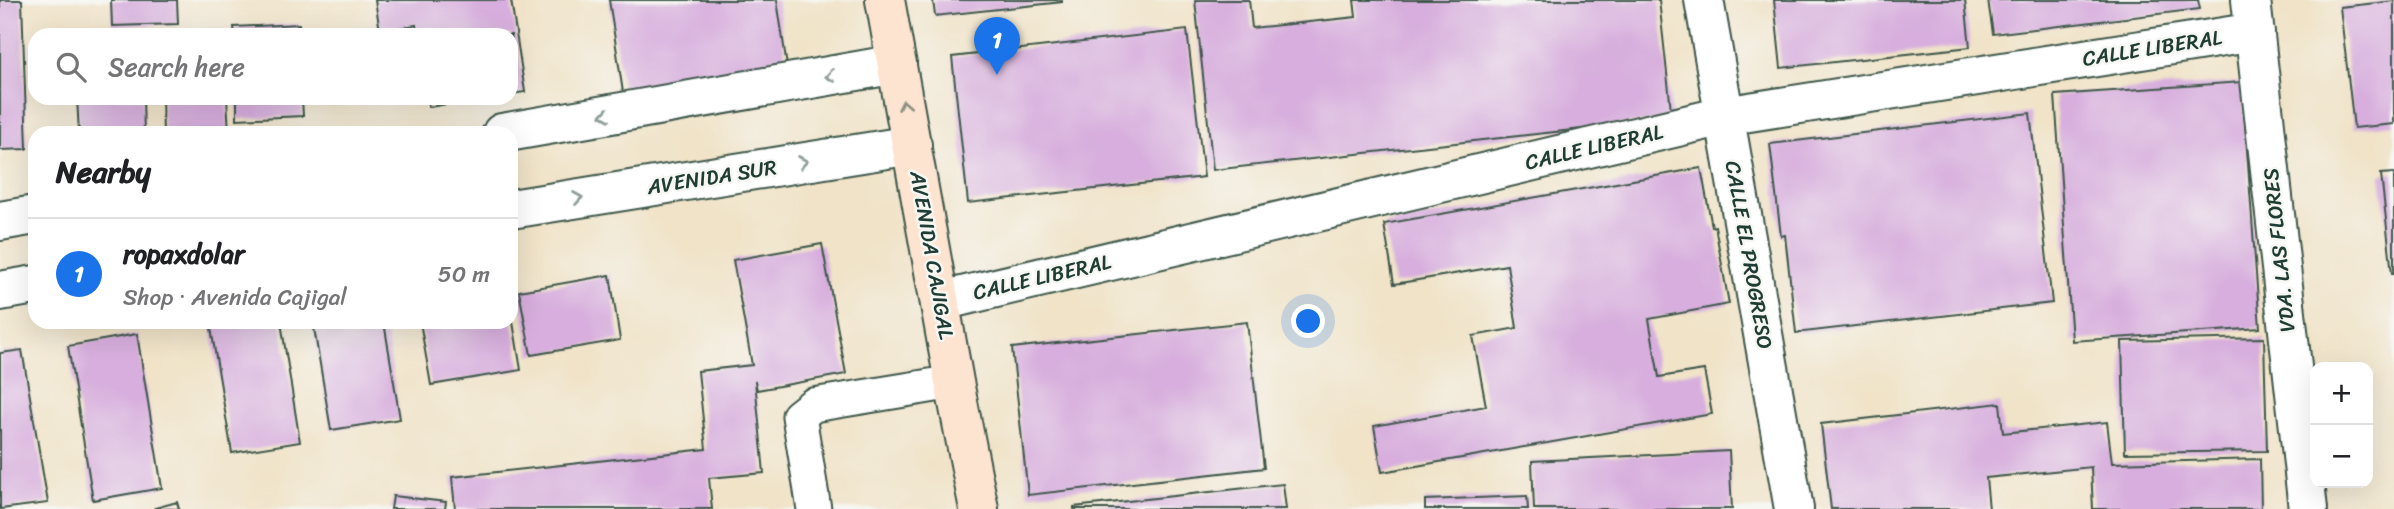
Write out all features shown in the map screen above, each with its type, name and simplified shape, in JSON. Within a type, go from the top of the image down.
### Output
[{"type":"main road","name":"AVENIDA CAJIGAL","points":[[885,0],[979,509]]},
{"type":"main road","points":[[964,430],[970,509]]},
{"type":"street","name":"CALLE EL PROGRESO","points":[[1704,0],[1794,509]]},
{"type":"street","name":"CALLE LIBERAL","points":[[941,302],[1724,116],[2253,16]]},
{"type":"street","name":"VDA. LAS FLORES","points":[[2253,16],[2308,509]]},
{"type":"street","points":[[518,130],[897,64]]},
{"type":"street","name":"AVENIDA SUR","points":[[518,208],[912,145]]},
{"type":"street","points":[[0,221],[28,216]]},
{"type":"street","points":[[0,291],[28,286]]},
{"type":"lane","points":[[814,509],[799,416],[813,405],[954,382]]},
{"type":"building","points":[[0,0],[22,0],[27,149],[0,150]]},
{"type":"building","points":[[111,0],[177,0],[178,24],[112,26]]},
{"type":"building","points":[[375,0],[511,0],[515,28],[417,28],[416,25],[380,28]]},
{"type":"building","points":[[609,0],[777,0],[788,73],[624,99]]},
{"type":"building","points":[[933,0],[1062,0],[1062,2],[935,16]]},
{"type":"building","points":[[1195,0],[1249,0],[1252,28],[1356,17],[1354,0],[1659,0],[1672,119],[1213,170]]},
{"type":"building","points":[[1774,0],[1965,0],[1970,47],[1781,68]]},
{"type":"building","points":[[1988,0],[2198,0],[2200,9],[1993,34]]},
{"type":"building","points":[[2394,1],[2394,124],[2354,128],[2340,7]]},
{"type":"building","points":[[299,24],[299,28],[234,28]]},
{"type":"building","points":[[1187,30],[1204,177],[968,203],[952,57]]},
{"type":"building","points":[[518,46],[525,92],[518,93]]},
{"type":"building","points":[[2242,82],[2260,328],[2072,341],[2055,95]]},
{"type":"building","points":[[77,105],[143,105],[144,126],[79,126]]},
{"type":"building","points":[[162,105],[227,105],[229,126],[163,126]]},
{"type":"building","points":[[237,105],[302,105],[303,116],[237,119]]},
{"type":"building","points":[[2030,113],[2052,303],[1796,333],[1785,235],[1781,236],[1770,144]]},
{"type":"building","points":[[1701,168],[1729,304],[1649,319],[1659,377],[1704,370],[1712,414],[1382,472],[1374,426],[1486,406],[1473,336],[1517,328],[1507,265],[1394,284],[1384,224]]},
{"type":"building","points":[[2394,173],[2394,274],[2392,274],[2381,174]]},
{"type":"building","points":[[822,244],[846,374],[757,390],[755,381],[764,473],[709,478],[712,509],[455,509],[452,477],[706,449],[698,371],[752,365],[733,260]]},
{"type":"building","points":[[610,275],[620,340],[531,355],[519,291]]},
{"type":"building","points":[[1247,322],[1264,468],[1028,495],[1012,348]]},
{"type":"building","points":[[211,329],[282,329],[300,442],[232,453]]},
{"type":"building","points":[[314,329],[385,329],[400,419],[331,430]]},
{"type":"building","points":[[421,329],[514,329],[521,370],[431,385]]},
{"type":"building","points":[[137,334],[162,488],[93,500],[68,346]]},
{"type":"building","points":[[2264,338],[2267,451],[2125,453],[2122,341]]},
{"type":"building","points":[[22,350],[48,503],[0,509],[0,353]]},
{"type":"building","points":[[2000,403],[2003,433],[2107,422],[2112,463],[2260,459],[2261,509],[2093,509],[2091,467],[1986,478],[1989,509],[1831,509],[1821,424]]},
{"type":"building","points":[[1729,451],[1732,509],[1534,509],[1532,461]]},
{"type":"building","points":[[1283,484],[1286,509],[1074,509],[1074,507]]},
{"type":"building","points":[[393,496],[446,502],[445,509],[391,509]]},
{"type":"building","points":[[1527,496],[1528,509],[1425,509],[1425,500]]},
{"type":"building","points":[[177,502],[179,509],[155,508]]},
{"type":"place","name":"ropaxdolar","points":[[997,75]]}]
